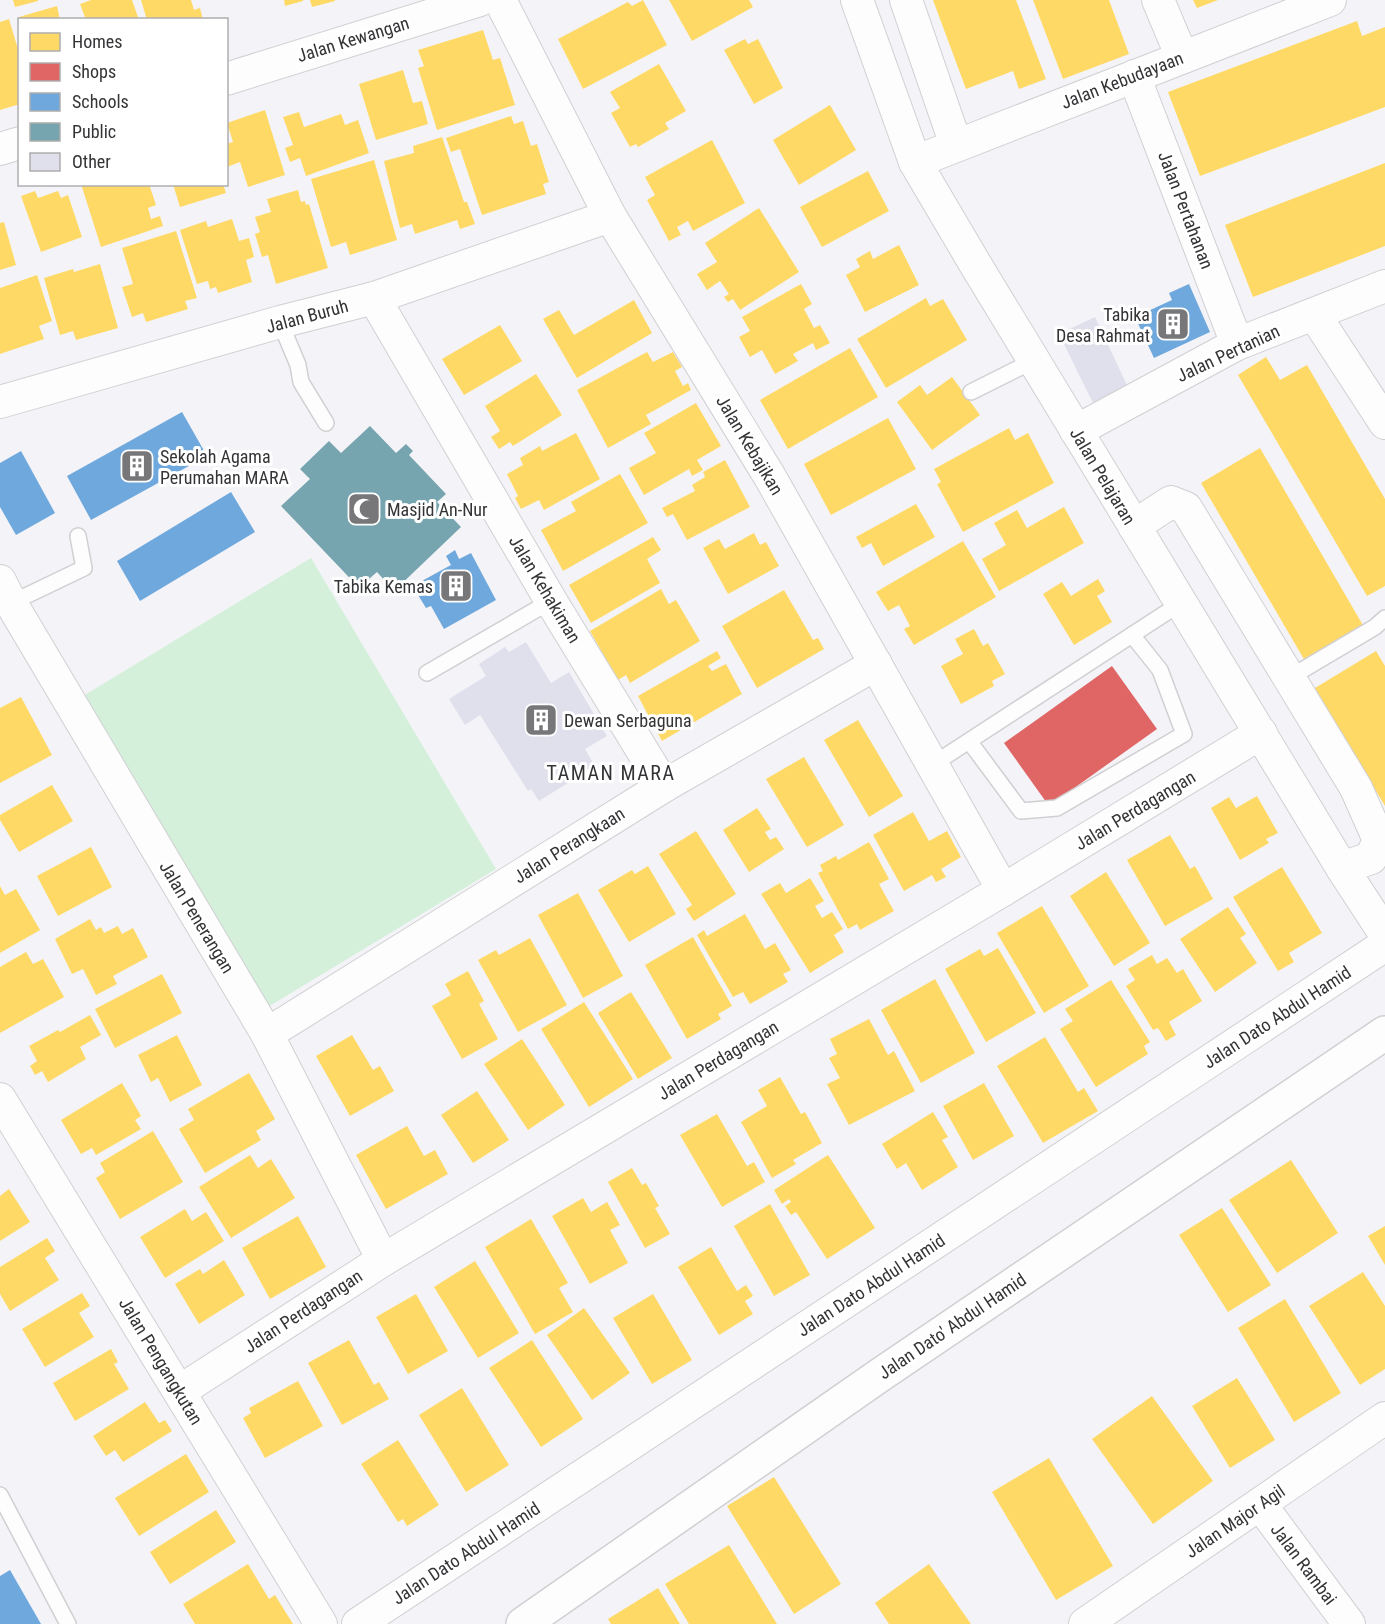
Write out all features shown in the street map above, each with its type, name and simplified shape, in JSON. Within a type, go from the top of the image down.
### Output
[{"type":"street","name":"Jalan Kewangan","points":[[228,78],[480,0]]},
{"type":"street","name":"Jalan Kebajikan","points":[[500,0],[610,216],[770,477],[1003,890]]},
{"type":"street","name":"Jalan Pelajaran","points":[[856,0],[915,162],[1341,868],[1385,934]]},
{"type":"street","points":[[906,0],[956,145]]},
{"type":"street","points":[[1158,0],[1182,57]]},
{"type":"street","name":"Jalan Kebudayaan","points":[[915,162],[1330,0]]},
{"type":"street","name":"Jalan Pertahanan","points":[[1134,76],[1237,344]]},
{"type":"street","points":[[0,149],[18,144]]},
{"type":"street","name":"Jalan Buruh","points":[[0,402],[280,322],[374,298],[610,216]]},
{"type":"street","name":"Jalan Pertanian","points":[[1076,431],[1237,344],[1385,286]]},
{"type":"street","name":"Jalan Kehakiman","points":[[374,298],[551,601],[664,786]]},
{"type":"street","points":[[1314,314],[1385,423]]},
{"type":"street","points":[[1134,526],[1171,502],[1185,508],[1356,788],[1379,840],[1371,858],[1341,868]]},
{"type":"street","name":"Jalan Penerangan","points":[[5,592],[267,1034],[383,1260]]},
{"type":"street","name":"Jalan Perangkaan","points":[[267,1034],[664,786],[876,664]]},
{"type":"street","name":"Jalan Perdagangan","points":[[180,1391],[383,1260],[1003,890],[1261,733]]},
{"type":"street","name":"Jalan Dato Abdul Hamid","points":[[358,1624],[1385,945]]},
{"type":"street","name":"Jalan Dato' Abdul Hamid","points":[[523,1624],[880,1375],[1385,1033]]},
{"type":"street","name":"Jalan Pengangkutan","points":[[0,1099],[321,1624]]},
{"type":"street","name":"Jalan Major Agil","points":[[1085,1624],[1385,1418]]},
{"type":"street","name":"Jalan Rambai","points":[[1260,1504],[1349,1624]]},
{"type":"lane","points":[[280,322],[298,365],[301,382],[326,423]]},
{"type":"lane","points":[[971,392],[1033,361]]},
{"type":"lane","points":[[5,592],[84,568],[78,536]]},
{"type":"lane","points":[[426,673],[551,601]]},
{"type":"lane","points":[[932,765],[1180,603]]},
{"type":"lane","points":[[1289,678],[1375,627],[1385,618]]},
{"type":"lane","points":[[969,741],[1021,811],[1056,808],[1184,734],[1160,670],[1132,635]]},
{"type":"lane","points":[[0,1495],[68,1624]]},
{"type":"green space","points":[[311,558],[496,869],[268,1007],[83,696]]},
{"type":"building: Homes","points":[[13,0],[38,0],[38,1],[15,7]]},
{"type":"building: Homes","points":[[91,0],[132,0],[138,18],[85,18],[80,4]]},
{"type":"building: Homes","points":[[141,0],[191,0],[194,10],[200,8],[202,18],[146,18]]},
{"type":"building: Homes","points":[[284,0],[303,0],[303,1],[285,6]]},
{"type":"building: Homes","points":[[310,0],[335,0],[335,1],[312,7]]},
{"type":"building: Homes","points":[[643,0],[667,45],[583,89],[558,39],[628,2],[632,6]]},
{"type":"building: Homes","points":[[669,0],[749,0],[753,7],[692,41]]},
{"type":"building: Homes","points":[[933,0],[1016,0],[1046,79],[1019,89],[1013,71],[966,89]]},
{"type":"building: Homes","points":[[1033,0],[1109,0],[1129,54],[1063,79]]},
{"type":"building: Homes","points":[[1193,0],[1218,0],[1197,8]]},
{"type":"building: Homes","points":[[57,6],[60,18],[19,18]]},
{"type":"building: Homes","points":[[9,19],[18,49],[18,105],[0,110],[0,22]]},
{"type":"building: Homes","points":[[1357,21],[1362,36],[1385,27],[1385,107],[1200,176],[1168,92]]},
{"type":"building: Homes","points":[[483,30],[493,60],[500,58],[515,105],[437,130],[418,68],[424,66],[418,50]]},
{"type":"building: Homes","points":[[745,39],[748,44],[758,39],[783,88],[754,104],[724,50]]},
{"type":"building: Homes","points":[[659,64],[686,111],[665,123],[669,129],[638,147],[636,144],[630,147],[611,113],[620,108],[610,92]]},
{"type":"building: Homes","points":[[403,70],[413,103],[422,101],[428,124],[376,140],[359,84]]},
{"type":"building: Homes","points":[[830,105],[856,150],[799,185],[773,140]]},
{"type":"building: Homes","points":[[265,110],[285,175],[248,187],[240,162],[228,167],[228,143],[233,142],[228,123]]},
{"type":"building: Homes","points":[[299,112],[304,127],[341,114],[345,125],[358,120],[369,153],[306,176],[300,158],[290,162],[285,148],[293,145],[283,117]]},
{"type":"building: Homes","points":[[511,116],[514,124],[523,121],[531,146],[537,144],[549,182],[543,184],[546,194],[482,215],[460,149],[451,152],[446,138]]},
{"type":"building: Homes","points":[[442,137],[464,202],[467,202],[475,224],[460,229],[457,220],[415,234],[412,224],[400,228],[384,161],[414,153],[413,146]]},
{"type":"building: Homes","points":[[712,140],[745,203],[693,231],[688,221],[677,227],[681,235],[669,241],[647,200],[655,195],[645,177]]},
{"type":"building: Homes","points":[[374,160],[397,240],[350,255],[346,242],[331,247],[311,179]]},
{"type":"building: Homes","points":[[1385,163],[1385,246],[1253,297],[1225,225]]},
{"type":"building: Homes","points":[[868,171],[889,211],[822,247],[800,207]]},
{"type":"building: Homes","points":[[82,186],[150,186],[156,205],[148,208],[151,219],[160,216],[163,226],[101,247]]},
{"type":"building: Homes","points":[[174,186],[224,186],[226,193],[180,207]]},
{"type":"building: Homes","points":[[298,190],[301,202],[305,201],[306,205],[309,204],[328,268],[276,284],[268,255],[262,257],[255,234],[260,232],[255,217],[271,212],[267,199]]},
{"type":"building: Homes","points":[[35,191],[38,198],[58,191],[61,198],[68,195],[82,237],[41,252],[21,196]]},
{"type":"building: Homes","points":[[759,208],[799,272],[740,310],[733,299],[728,302],[724,297],[729,294],[720,281],[707,290],[697,274],[717,262],[705,243]]},
{"type":"building: Homes","points":[[232,219],[239,241],[249,238],[254,257],[246,260],[252,282],[218,293],[216,287],[210,289],[208,281],[197,284],[180,230],[206,221],[208,227]]},
{"type":"building: Homes","points":[[4,222],[16,265],[0,270],[0,223]]},
{"type":"building: Homes","points":[[176,231],[197,298],[185,301],[188,309],[146,322],[143,313],[132,317],[122,287],[133,284],[122,248]]},
{"type":"building: Homes","points":[[899,245],[919,285],[865,312],[846,275],[860,267],[856,259],[870,251],[873,259]]},
{"type":"building: Homes","points":[[100,264],[118,328],[76,340],[73,331],[60,335],[44,278]]},
{"type":"building: Homes","points":[[37,275],[52,321],[39,326],[44,339],[0,354],[0,288]]},
{"type":"building: Homes","points":[[801,284],[812,304],[804,309],[814,328],[820,325],[830,343],[816,350],[813,343],[793,354],[798,361],[775,374],[762,350],[750,357],[739,337],[750,331],[742,317]]},
{"type":"building: Homes","points":[[926,298],[930,306],[943,299],[967,340],[886,388],[857,339]]},
{"type":"building: Homes","points":[[634,300],[652,333],[577,378],[543,319],[559,310],[574,335]]},
{"type":"building: Homes","points":[[500,325],[522,361],[464,395],[442,359]]},
{"type":"building: Homes","points":[[850,348],[878,397],[788,449],[760,400]]},
{"type":"building: Homes","points":[[647,352],[653,362],[673,352],[682,367],[675,371],[683,386],[688,383],[691,390],[646,415],[651,424],[608,448],[577,390]]},
{"type":"building: Homes","points":[[1266,357],[1280,380],[1307,365],[1385,499],[1385,586],[1367,596],[1238,375]]},
{"type":"building: Homes","points":[[536,374],[562,415],[513,446],[510,442],[499,449],[491,437],[500,431],[485,406]]},
{"type":"building: Homes","points":[[952,377],[980,415],[932,450],[897,402],[920,385],[927,395]]},
{"type":"building: Homes","points":[[696,403],[721,446],[697,460],[703,470],[692,476],[689,469],[644,495],[629,468],[656,453],[644,433]]},
{"type":"building: Homes","points":[[888,418],[916,469],[831,515],[804,464]]},
{"type":"building: Homes","points":[[1009,428],[1015,440],[1028,433],[1054,483],[963,532],[937,484],[941,482],[934,469]]},
{"type":"building: Homes","points":[[576,433],[600,479],[544,510],[539,500],[521,509],[515,498],[518,496],[507,474],[523,465],[520,458],[540,446],[542,451]]},
{"type":"building: Homes","points":[[1260,448],[1364,627],[1305,661],[1201,483]]},
{"type":"building: Homes","points":[[725,460],[750,507],[687,540],[673,514],[667,517],[662,508],[695,491],[692,485],[705,477],[703,472]]},
{"type":"building: Homes","points":[[620,474],[648,523],[563,571],[541,530],[576,511],[571,502]]},
{"type":"building: Homes","points":[[916,504],[935,537],[883,566],[871,543],[862,548],[856,537]]},
{"type":"building: Homes","points":[[1064,507],[1084,543],[999,591],[982,559],[1006,545],[994,523],[1017,510],[1027,528]]},
{"type":"building: Homes","points":[[754,533],[760,545],[766,542],[779,566],[728,594],[703,548],[719,539],[725,549]]},
{"type":"building: Homes","points":[[653,537],[661,550],[647,559],[660,583],[591,623],[569,585]]},
{"type":"building: Homes","points":[[963,541],[996,597],[914,645],[904,629],[910,626],[899,605],[888,611],[876,592]]},
{"type":"building: Homes","points":[[1098,579],[1105,591],[1097,596],[1112,622],[1074,645],[1043,594],[1062,582],[1071,596]]},
{"type":"building: Homes","points":[[661,589],[669,604],[676,600],[700,641],[630,683],[626,675],[618,680],[590,631]]},
{"type":"building: Homes","points":[[784,590],[813,640],[818,638],[824,649],[757,688],[722,626]]},
{"type":"building: Homes","points":[[974,629],[983,646],[988,643],[1005,674],[992,681],[994,686],[961,704],[941,666],[963,654],[955,639]]},
{"type":"building: Homes","points":[[717,651],[721,658],[708,666],[712,671],[726,664],[742,694],[662,741],[638,696]]},
{"type":"building: Homes","points":[[1376,651],[1385,666],[1385,806],[1315,688]]},
{"type":"building: Homes","points":[[21,697],[52,755],[0,783],[0,708]]},
{"type":"building: Homes","points":[[858,720],[903,796],[869,817],[824,740]]},
{"type":"building: Homes","points":[[804,757],[844,825],[807,847],[766,779]]},
{"type":"building: Homes","points":[[52,785],[73,821],[19,852],[0,820],[0,815]]},
{"type":"building: Homes","points":[[1257,796],[1278,833],[1266,839],[1269,843],[1240,860],[1211,808],[1229,797],[1236,808]]},
{"type":"building: Homes","points":[[757,808],[771,829],[765,832],[770,840],[776,837],[784,849],[749,872],[723,830]]},
{"type":"building: Homes","points":[[913,812],[929,841],[947,831],[961,857],[941,869],[946,877],[936,882],[932,875],[904,891],[873,835]]},
{"type":"building: Homes","points":[[696,831],[736,894],[694,921],[686,909],[692,905],[659,854]]},
{"type":"building: Homes","points":[[1170,835],[1190,869],[1195,866],[1213,899],[1165,926],[1127,860]]},
{"type":"building: Homes","points":[[869,842],[889,879],[879,884],[894,911],[860,930],[857,924],[848,929],[818,873],[823,871],[820,865],[836,856],[838,860]]},
{"type":"building: Homes","points":[[91,847],[112,887],[58,916],[37,876]]},
{"type":"building: Homes","points":[[648,866],[676,914],[629,942],[598,890],[632,870],[635,874]]},
{"type":"building: Homes","points":[[1282,867],[1322,933],[1289,953],[1294,962],[1278,971],[1233,897]]},
{"type":"building: Homes","points":[[1106,872],[1150,943],[1114,966],[1070,896]]},
{"type":"building: Homes","points":[[810,878],[824,901],[815,906],[822,918],[832,912],[843,929],[834,935],[844,952],[810,973],[761,894],[780,883],[786,893]]},
{"type":"building: Homes","points":[[0,886],[5,895],[16,889],[40,930],[0,953]]},
{"type":"building: Homes","points":[[578,893],[623,976],[583,998],[538,915]]},
{"type":"building: Homes","points":[[1042,906],[1089,986],[1044,1013],[997,933]]},
{"type":"building: Homes","points":[[1228,907],[1246,934],[1240,938],[1257,963],[1215,992],[1180,939]]},
{"type":"building: Homes","points":[[745,914],[765,949],[775,943],[791,970],[783,974],[788,982],[750,1004],[743,992],[733,997],[697,935],[704,930],[707,936]]},
{"type":"building: Homes","points":[[90,919],[96,930],[101,927],[104,933],[118,926],[122,934],[133,928],[148,957],[113,976],[117,984],[96,995],[83,969],[72,974],[55,939]]},
{"type":"building: Homes","points":[[693,937],[732,1006],[718,1014],[721,1019],[687,1039],[645,965]]},
{"type":"building: Homes","points":[[530,938],[567,1005],[518,1032],[478,960],[496,950],[499,955]]},
{"type":"building: Homes","points":[[998,948],[1036,1013],[986,1042],[945,969],[980,949],[984,956]]},
{"type":"building: Homes","points":[[26,952],[33,964],[43,959],[64,997],[0,1033],[0,967]]},
{"type":"building: Homes","points":[[1152,955],[1157,964],[1167,958],[1177,973],[1183,969],[1202,1001],[1169,1022],[1176,1035],[1166,1041],[1158,1028],[1153,1030],[1126,986],[1135,980],[1128,969]]},
{"type":"building: Homes","points":[[468,971],[484,1001],[479,1004],[498,1039],[462,1059],[432,1006],[451,995],[445,984]]},
{"type":"building: Homes","points":[[162,974],[182,1013],[115,1048],[95,1009]]},
{"type":"building: Homes","points":[[935,979],[975,1053],[921,1083],[881,1010]]},
{"type":"building: Homes","points":[[1111,980],[1150,1042],[1144,1046],[1148,1054],[1096,1087],[1060,1029],[1073,1021],[1065,1009]]},
{"type":"building: Homes","points":[[631,992],[672,1058],[638,1079],[598,1013]]},
{"type":"building: Homes","points":[[584,1002],[633,1079],[589,1107],[541,1029]]},
{"type":"building: Homes","points":[[90,1015],[101,1035],[80,1047],[86,1059],[48,1082],[42,1071],[35,1075],[30,1066],[37,1061],[29,1046]]},
{"type":"building: Homes","points":[[869,1019],[888,1055],[894,1051],[915,1091],[849,1125],[827,1084],[840,1078],[829,1058],[837,1054],[830,1039]]},
{"type":"building: Homes","points":[[177,1035],[202,1085],[170,1102],[158,1078],[151,1082],[138,1055]]},
{"type":"building: Homes","points":[[352,1035],[373,1070],[380,1066],[394,1091],[350,1116],[316,1056]]},
{"type":"building: Homes","points":[[1045,1037],[1078,1092],[1084,1088],[1098,1111],[1043,1143],[997,1066]]},
{"type":"building: Homes","points":[[522,1039],[565,1105],[528,1130],[484,1064]]},
{"type":"building: Homes","points":[[249,1073],[275,1119],[256,1131],[261,1140],[205,1173],[179,1129],[194,1120],[188,1109]]},
{"type":"building: Homes","points":[[780,1077],[801,1114],[805,1112],[822,1143],[793,1160],[796,1164],[772,1178],[741,1122],[767,1106],[758,1090]]},
{"type":"building: Homes","points":[[122,1083],[141,1116],[135,1120],[141,1129],[96,1155],[92,1148],[81,1154],[61,1120]]},
{"type":"building: Homes","points":[[984,1083],[1014,1136],[973,1160],[943,1106]]},
{"type":"building: Homes","points":[[477,1091],[509,1140],[473,1163],[441,1115]]},
{"type":"building: Homes","points":[[933,1112],[948,1137],[942,1140],[958,1167],[922,1190],[906,1163],[897,1169],[882,1144]]},
{"type":"building: Homes","points":[[717,1114],[747,1166],[754,1162],[765,1182],[722,1207],[680,1135]]},
{"type":"building: Homes","points":[[407,1126],[424,1156],[435,1150],[448,1174],[386,1209],[356,1155]]},
{"type":"building: Homes","points":[[153,1131],[183,1182],[120,1219],[96,1178],[105,1172],[100,1163]]},
{"type":"building: Homes","points":[[250,1155],[258,1168],[271,1159],[295,1198],[231,1238],[199,1187]]},
{"type":"building: Homes","points":[[828,1155],[875,1228],[827,1259],[796,1212],[791,1215],[785,1206],[791,1202],[789,1199],[782,1204],[774,1190]]},
{"type":"building: Homes","points":[[1291,1160],[1338,1233],[1277,1273],[1229,1200]]},
{"type":"building: Homes","points":[[632,1168],[642,1185],[646,1183],[659,1206],[655,1208],[670,1234],[645,1248],[608,1182]]},
{"type":"building: Homes","points":[[9,1189],[30,1222],[0,1241],[0,1196]]},
{"type":"building: Homes","points":[[583,1198],[591,1212],[607,1202],[620,1225],[610,1230],[628,1263],[590,1284],[552,1216]]},
{"type":"building: Homes","points":[[770,1204],[810,1275],[774,1296],[734,1226]]},
{"type":"building: Homes","points":[[1222,1208],[1271,1285],[1228,1312],[1179,1235]]},
{"type":"building: Homes","points":[[185,1209],[192,1221],[206,1212],[224,1241],[165,1278],[140,1237]]},
{"type":"building: Homes","points":[[298,1216],[326,1267],[270,1299],[242,1248]]},
{"type":"building: Homes","points":[[531,1219],[568,1283],[559,1288],[573,1312],[535,1334],[485,1247]]},
{"type":"building: Homes","points":[[1385,1226],[1385,1265],[1368,1236]]},
{"type":"building: Homes","points":[[47,1238],[55,1251],[45,1258],[59,1280],[10,1311],[0,1294],[0,1267]]},
{"type":"building: Homes","points":[[711,1247],[737,1291],[746,1285],[753,1296],[745,1301],[753,1314],[719,1335],[678,1267]]},
{"type":"building: Homes","points":[[224,1260],[245,1295],[199,1324],[175,1284],[200,1269],[203,1274]]},
{"type":"building: Homes","points":[[475,1261],[519,1333],[478,1358],[434,1287]]},
{"type":"building: Homes","points":[[1363,1272],[1385,1306],[1385,1369],[1360,1385],[1309,1306]]},
{"type":"building: Homes","points":[[82,1293],[90,1306],[79,1313],[94,1337],[45,1367],[22,1329]]},
{"type":"building: Homes","points":[[416,1294],[448,1351],[408,1374],[376,1317]]},
{"type":"building: Homes","points":[[653,1294],[692,1360],[652,1384],[613,1318]]},
{"type":"building: Homes","points":[[1285,1299],[1341,1393],[1294,1422],[1238,1328]]},
{"type":"building: Homes","points":[[584,1308],[630,1373],[592,1400],[547,1335]]},
{"type":"building: Homes","points":[[349,1340],[374,1385],[379,1382],[389,1399],[342,1425],[308,1363]]},
{"type":"building: Homes","points":[[532,1340],[583,1419],[541,1447],[489,1368]]},
{"type":"building: Homes","points":[[111,1349],[118,1362],[114,1364],[129,1389],[75,1421],[53,1383]]},
{"type":"building: Homes","points":[[1237,1378],[1275,1440],[1230,1468],[1192,1406]]},
{"type":"building: Homes","points":[[298,1381],[323,1426],[265,1458],[243,1418],[251,1413],[249,1408]]},
{"type":"building: Homes","points":[[462,1388],[509,1465],[466,1492],[419,1415]]},
{"type":"building: Homes","points":[[1152,1396],[1213,1481],[1153,1524],[1092,1439]]},
{"type":"building: Homes","points":[[145,1402],[159,1423],[165,1420],[172,1431],[123,1462],[115,1450],[106,1456],[93,1436]]},
{"type":"building: Homes","points":[[398,1440],[439,1505],[407,1526],[403,1519],[398,1522],[361,1464]]},
{"type":"building: Homes","points":[[186,1454],[209,1492],[139,1536],[115,1498]]},
{"type":"building: Homes","points":[[1049,1458],[1113,1566],[1056,1600],[992,1492]]},
{"type":"building: Homes","points":[[774,1477],[841,1584],[794,1614],[727,1506]]},
{"type":"building: Homes","points":[[216,1510],[236,1542],[170,1584],[150,1552]]},
{"type":"building: Homes","points":[[729,1545],[777,1624],[689,1624],[665,1584]]},
{"type":"building: Homes","points":[[248,1564],[269,1599],[275,1595],[293,1624],[195,1624],[183,1604]]},
{"type":"building: Homes","points":[[929,1564],[971,1624],[889,1624],[875,1603]]},
{"type":"building: Homes","points":[[658,1588],[680,1624],[611,1624],[608,1619]]},
{"type":"building: Shops","points":[[1112,666],[1157,729],[1049,806],[1004,743]]},
{"type":"building: Schools","name":"Tabika Desa Rahmat","points":[[1189,284],[1210,332],[1154,358],[1135,317],[1172,300],[1169,293]]},
{"type":"building: Schools","name":"Sekolah Agama Perumahan MARA","points":[[182,412],[207,456],[91,520],[67,476]]},
{"type":"building: Schools","points":[[21,451],[55,513],[16,535],[0,507],[0,463]]},
{"type":"building: Schools","name":"Sekolah Agama Perumahan MARA","points":[[231,492],[255,532],[140,601],[117,561]]},
{"type":"building: Schools","name":"Tabika Kemas","points":[[455,550],[459,559],[471,553],[496,600],[444,629],[431,606],[426,608],[418,595],[425,591],[420,582],[451,565],[446,556]]},
{"type":"building: Schools","points":[[10,1570],[41,1624],[0,1624],[0,1576]]},
{"type":"building: Public","name":"Masjid An-Nur","points":[[370,426],[396,453],[406,444],[413,451],[409,455],[446,494],[437,502],[461,527],[394,591],[377,572],[369,579],[374,585],[365,594],[281,506],[310,479],[300,469],[329,441],[341,453]]},
{"type":"building: Other","points":[[1095,317],[1127,385],[1093,403],[1059,334]]},
{"type":"building: Other","name":"Dewan Serbaguna","points":[[526,642],[551,683],[569,672],[607,736],[585,749],[595,766],[539,801],[531,789],[528,791],[480,715],[465,725],[449,699],[486,676],[479,664],[505,647],[509,652]]},
{"type":"place","name":"Tabika Desa Rahmat","points":[[1173,324]]},
{"type":"place","name":"Sekolah Agama Perumahan MARA","points":[[137,466]]},
{"type":"place","name":"Masjid An-Nur","points":[[364,509]]},
{"type":"place","name":"Tabika Kemas","points":[[456,586]]},
{"type":"place","name":"Dewan Serbaguna","points":[[541,720]]},
{"type":"district","name":"TAMAN MARA","points":[[611,773]]}]
